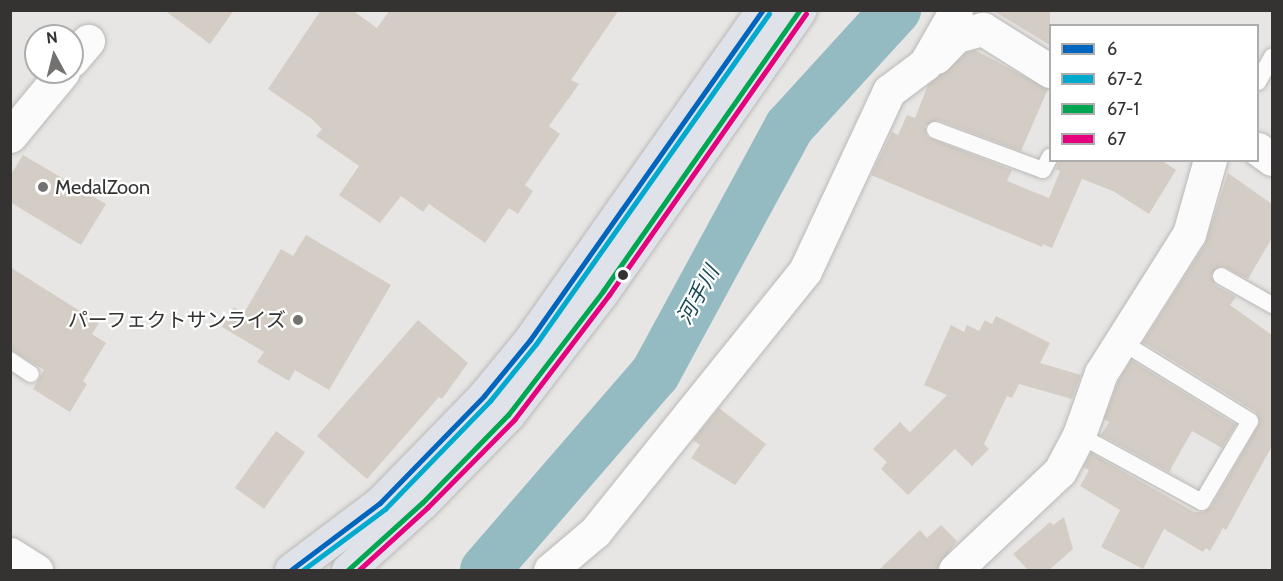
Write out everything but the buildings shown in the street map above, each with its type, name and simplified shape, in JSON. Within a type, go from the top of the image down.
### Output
[{"type":"highway","points":[[291,570],[380,503],[484,396],[530,340],[763,10]]},
{"type":"highway","points":[[348,570],[422,503],[508,415],[603,291],[800,10]]},
{"type":"street","points":[[550,570],[595,532],[805,271],[889,91],[925,64],[956,10]]},
{"type":"street","points":[[889,91],[913,80],[956,36],[983,29],[1049,70]]},
{"type":"street","points":[[10,136],[53,84]]},
{"type":"street","points":[[1259,150],[1272,159]]},
{"type":"street","points":[[955,570],[1060,471],[1079,435],[1101,373],[1119,340],[1189,234],[1209,162]]},
{"type":"street","points":[[10,554],[36,570]]},
{"type":"lane","points":[[1259,79],[1272,57]]},
{"type":"lane","points":[[935,130],[1043,170],[1049,159]]},
{"type":"lane","points":[[1221,276],[1272,305]]},
{"type":"lane","points":[[1079,435],[1202,502],[1250,421],[1119,340]]},
{"type":"lane","points":[[10,360],[31,374]]},
{"type":"waterway","name":"河手川","points":[[485,570],[655,374],[789,127],[896,10]]},
{"type":"transit line","name":"6","points":[[291,570],[380,503],[484,396],[530,340],[763,10]]},
{"type":"transit line","name":"67-1","points":[[348,570],[422,503],[508,415],[603,291],[800,10]]},
{"type":"transit line","name":"67-2","points":[[303,570],[385,509],[490,401],[536,344],[769,14]]},
{"type":"transit line","name":"67","points":[[359,570],[427,508],[514,420],[609,295],[806,14]]},
{"type":"place","name":"MedalZoon","points":[[43,187]]},
{"type":"place","name":"パーフェクトサンライズ","points":[[298,320]]}]
